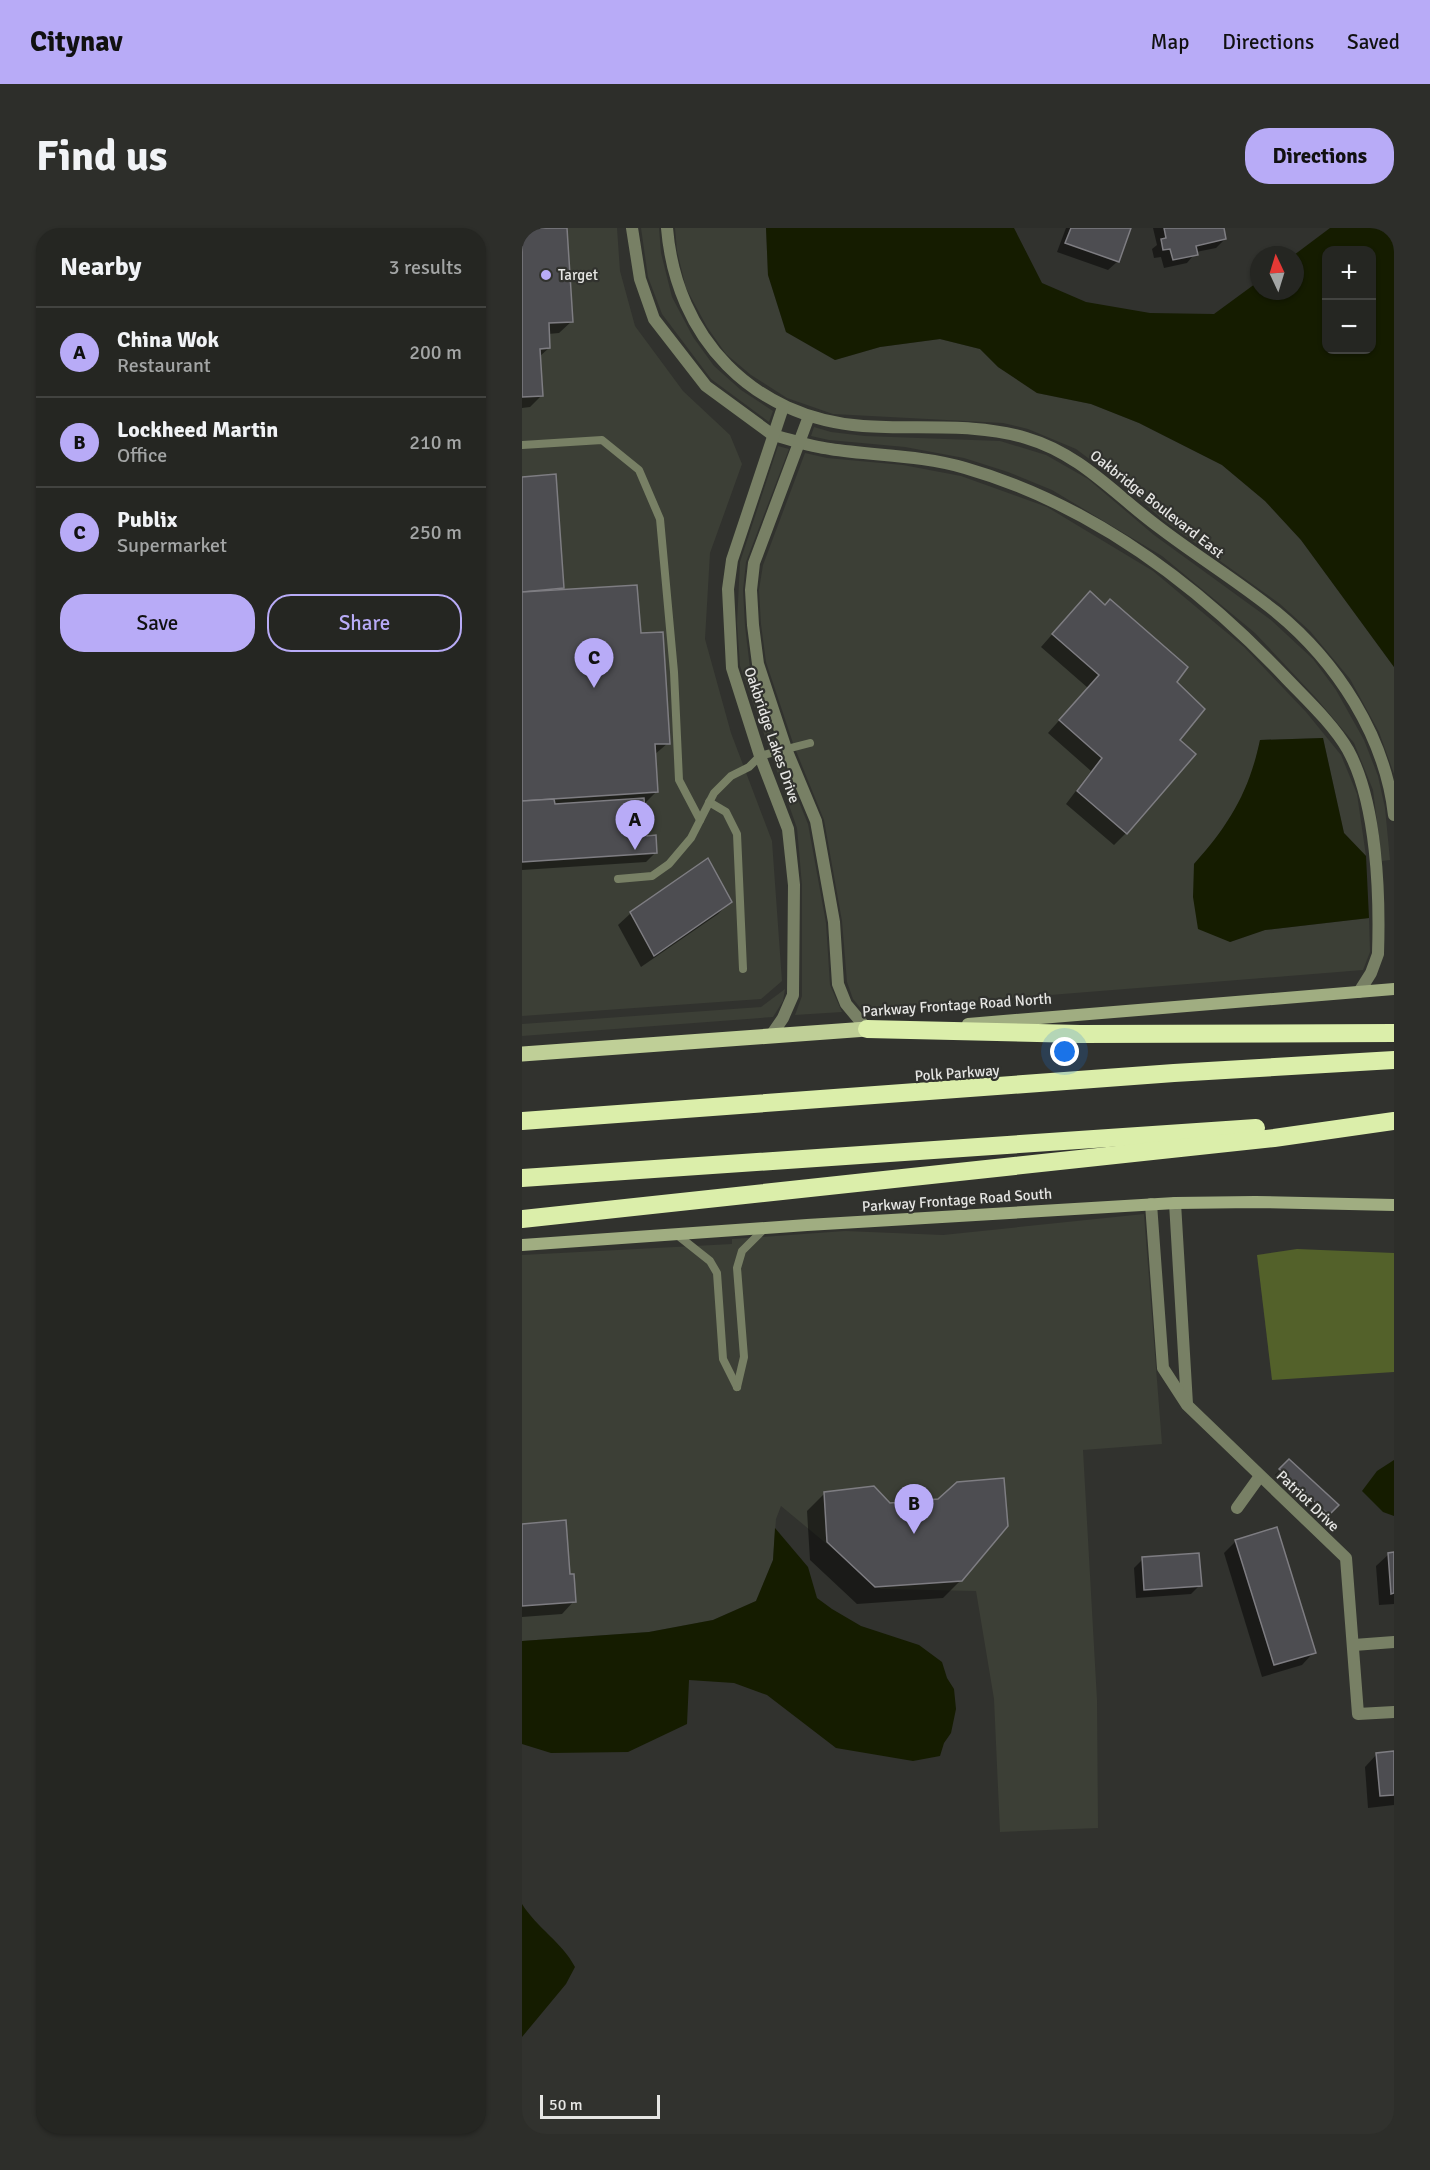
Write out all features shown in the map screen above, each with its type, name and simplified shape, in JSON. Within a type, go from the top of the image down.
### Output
[{"type":"highway","points":[[867,1029],[1080,1034],[1394,1033]]},
{"type":"highway","name":"Polk Parkway","points":[[522,1121],[1174,1073],[1394,1060]]},
{"type":"highway","points":[[522,1178],[1394,1120]]},
{"type":"highway","points":[[522,1219],[1263,1140],[1394,1120]]},
{"type":"main road","name":"Parkway Frontage Road North","points":[[522,1054],[867,1029],[1006,1022],[1394,989]]},
{"type":"main road","name":"Parkway Frontage Road South","points":[[522,1245],[766,1227],[1151,1204],[1255,1202],[1394,1205]]},
{"type":"street","points":[[632,228],[640,279],[654,319],[706,386],[774,435],[832,450],[904,456],[963,467],[1050,498],[1157,564],[1208,602],[1249,640],[1312,705],[1347,750],[1365,791],[1374,857],[1378,954],[1371,973],[1359,992]]},
{"type":"street","name":"Oakbridge Boulevard East","points":[[667,228],[669,252],[679,292],[700,332],[721,361],[746,383],[783,407],[832,423],[866,427],[1001,432],[1049,446],[1093,471],[1159,527],[1276,612],[1319,653],[1343,684],[1371,736],[1385,773],[1394,815]]},
{"type":"street","name":"Oakbridge Lakes Drive","points":[[770,1037],[783,1018],[793,995],[794,885],[788,829],[760,756],[732,668],[728,589],[732,560],[783,407]]},
{"type":"street","name":"Oakbridge Lakes Drive","points":[[809,416],[754,563],[751,590],[758,664],[786,749],[816,821],[834,922],[838,984],[846,1004],[867,1029]]},
{"type":"street","points":[[1175,1203],[1187,1406]]},
{"type":"street","name":"Patriot Drive","points":[[1151,1204],[1163,1368],[1187,1406],[1346,1558],[1358,1714],[1394,1712]]},
{"type":"street","points":[[1237,1508],[1260,1476]]},
{"type":"street","points":[[1354,1645],[1394,1642]]},
{"type":"lane","points":[[522,445],[602,440],[639,470],[660,519],[674,672],[679,780],[700,820]]},
{"type":"lane","points":[[618,879],[652,876],[669,864],[691,838],[710,802],[731,776],[749,768],[760,756],[810,743]]},
{"type":"lane","points":[[710,802],[726,812],[737,834],[744,969]]},
{"type":"lane","points":[[676,1234],[710,1261],[717,1272],[723,1359],[737,1387],[744,1357],[737,1268],[742,1251],[766,1227]]},
{"type":"shaded area","points":[[522,228],[617,228],[620,271],[635,326],[683,391],[730,435],[742,464],[710,553],[705,639],[731,733],[772,841],[782,981],[761,999],[522,1016]]},
{"type":"shaded area","points":[[641,228],[659,228],[661,253],[672,297],[693,337],[714,366],[741,390],[773,411],[769,422],[711,379],[662,314],[648,277]]},
{"type":"shaded area","points":[[675,228],[766,228],[768,275],[786,332],[835,360],[880,347],[940,339],[980,349],[998,367],[1037,393],[1091,404],[1139,423],[1222,465],[1265,501],[1301,540],[1394,667],[1394,774],[1379,732],[1350,679],[1310,631],[1280,604],[1163,520],[1116,479],[1076,449],[1028,429],[1003,423],[833,414],[787,398],[751,375],[726,354],[707,327],[686,288],[677,251]]},
{"type":"shaded area","points":[[766,228],[1014,228],[1042,283],[1086,302],[1150,313],[1214,314],[1250,288],[1250,300],[1304,300],[1304,248],[1330,228],[1394,228],[1394,667],[1301,540],[1265,501],[1222,465],[1139,423],[1091,404],[1037,393],[998,367],[980,349],[940,339],[880,347],[835,360],[786,332],[768,275]]},
{"type":"shaded area","points":[[814,427],[831,432],[865,436],[1000,441],[1046,455],[1088,479],[1154,535],[1271,620],[1313,659],[1336,690],[1364,740],[1378,776],[1385,808],[1390,860],[1382,861],[1373,790],[1354,743],[1317,699],[1255,633],[1162,556],[1052,490],[1008,472],[964,458],[905,447],[829,440],[811,436]]},
{"type":"shaded area","points":[[778,446],[789,449],[746,562],[743,590],[745,626],[750,668],[779,753],[808,824],[826,923],[830,985],[842,1012],[795,1015],[802,996],[802,885],[797,828],[740,666],[737,623],[740,562]]},
{"type":"shaded area","points":[[805,453],[827,458],[903,465],[961,476],[1047,507],[1153,571],[1244,647],[1306,712],[1341,755],[1357,794],[1366,856],[1344,833],[1323,738],[1260,740],[1253,773],[1242,799],[1215,840],[1194,864],[1230,942],[1265,930],[1369,918],[1370,952],[1363,970],[862,1010],[853,999],[847,982],[842,921],[824,820],[794,746],[766,662],[761,624],[759,590],[763,565]]},
{"type":"shaded area","points":[[1323,738],[1344,833],[1366,856],[1369,918],[1265,930],[1230,942],[1198,929],[1193,897],[1194,864],[1218,835],[1244,792],[1260,740]]},
{"type":"shaded area","points":[[785,989],[783,1001],[773,1017],[522,1036],[522,1024],[761,1007]]},
{"type":"shaded area","points":[[1144,1214],[1162,1444],[1083,1450],[1097,1700],[1098,1828],[1000,1832],[994,1699],[976,1591],[881,1589],[781,1506],[776,1519],[773,1560],[756,1601],[713,1620],[649,1632],[522,1641],[522,1255],[732,1244],[732,1239],[845,1231],[943,1235]]},
{"type":"shaded area","points":[[1394,1460],[1394,1516],[1383,1512],[1362,1491],[1377,1471]]},
{"type":"shaded area","points":[[775,1528],[808,1567],[817,1598],[861,1626],[919,1645],[942,1662],[947,1678],[954,1689],[956,1709],[951,1733],[944,1743],[940,1756],[913,1761],[836,1748],[767,1695],[734,1683],[689,1680],[687,1724],[628,1752],[551,1753],[522,1744],[522,1641],[649,1632],[713,1620],[756,1601],[773,1560]]},
{"type":"shaded area","points":[[522,1904],[570,1958],[575,1967],[566,1984],[522,2037]]},
{"type":"green space","points":[[1297,1249],[1394,1253],[1394,1372],[1272,1380],[1257,1255]]},
{"type":"building","name":"Target","points":[[522,228],[567,228],[573,322],[549,323],[550,348],[540,349],[543,396],[522,397]]},
{"type":"building","points":[[1071,228],[1131,228],[1119,262],[1065,243]]},
{"type":"building","points":[[1164,228],[1224,228],[1226,239],[1196,246],[1198,255],[1173,260],[1170,249],[1163,250],[1161,239],[1166,238]]},
{"type":"building","points":[[556,474],[564,588],[522,592],[522,477]]},
{"type":"building","points":[[637,585],[641,633],[663,632],[670,744],[655,744],[658,792],[522,801],[522,592]]},
{"type":"building","points":[[1090,591],[1105,605],[1110,599],[1188,667],[1177,682],[1205,709],[1180,740],[1196,754],[1127,834],[1077,791],[1102,758],[1059,720],[1099,675],[1052,634]]},
{"type":"building","points":[[644,798],[647,836],[656,835],[657,853],[522,862],[522,801],[554,799],[555,804]]},
{"type":"building","points":[[708,858],[732,902],[654,956],[630,912]]},
{"type":"building","points":[[1289,1459],[1339,1505],[1329,1515],[1279,1469]]},
{"type":"building","points":[[1004,1478],[1008,1526],[962,1581],[875,1587],[827,1542],[824,1492],[874,1486],[890,1503],[938,1499],[957,1482]]},
{"type":"building","points":[[566,1520],[570,1574],[574,1574],[576,1602],[522,1606],[522,1524]]},
{"type":"building","points":[[1277,1527],[1316,1653],[1274,1665],[1235,1540]]},
{"type":"building","points":[[1394,1552],[1394,1593],[1391,1594],[1388,1553]]},
{"type":"building","points":[[1199,1553],[1202,1586],[1144,1590],[1142,1557]]},
{"type":"building","points":[[1394,1751],[1394,1795],[1380,1796],[1376,1753]]},
{"type":"place","name":"Target","points":[[546,275]]},
{"type":"place","name":"Publix","points":[[594,688]]},
{"type":"place","name":"China Wok","points":[[635,850]]},
{"type":"place","name":"Lockheed Martin","points":[[914,1534]]}]
